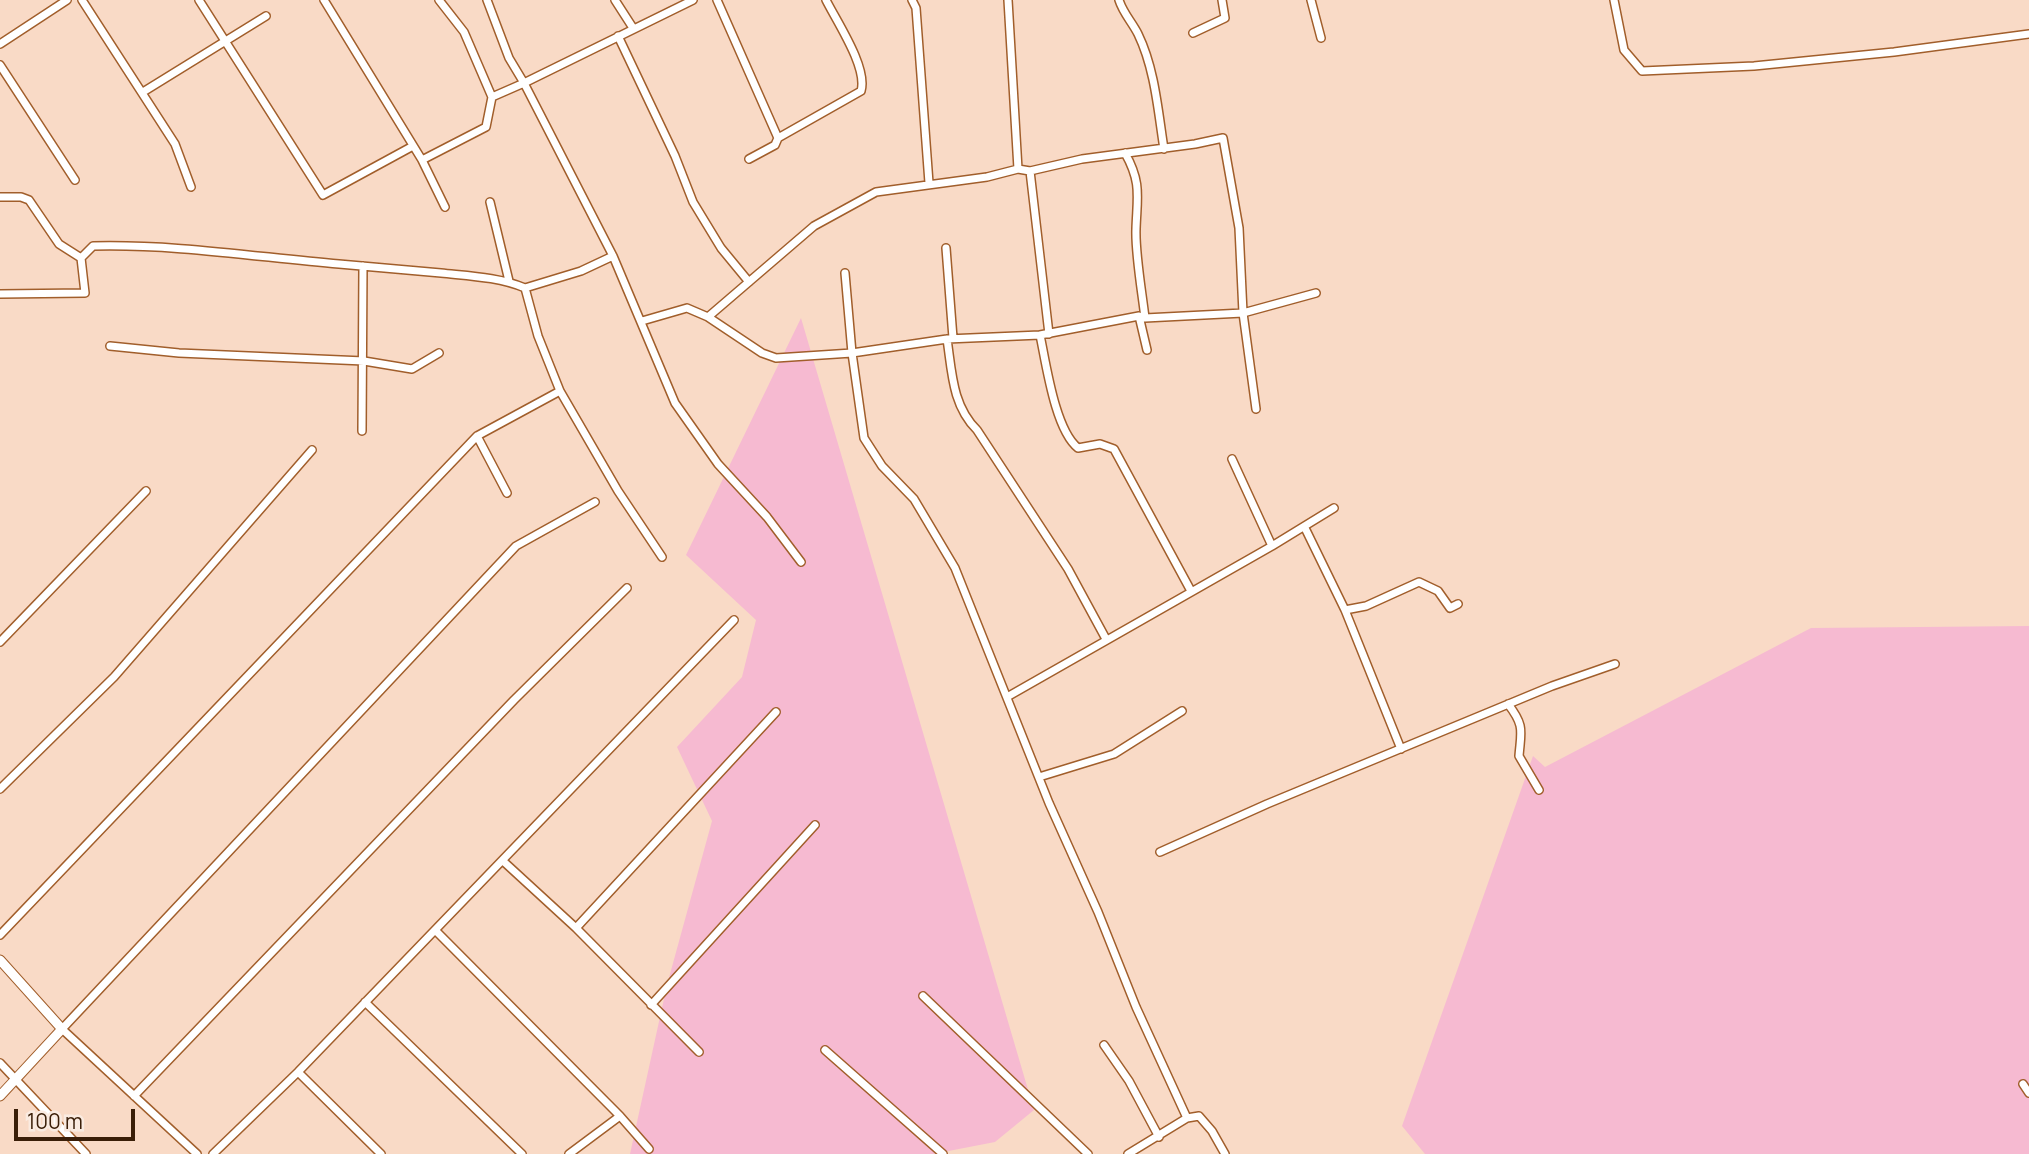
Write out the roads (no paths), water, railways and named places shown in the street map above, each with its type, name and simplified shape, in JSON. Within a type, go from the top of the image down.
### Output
[{"type":"street","points":[[0,44],[67,0]]},
{"type":"street","points":[[82,0],[174,144],[191,187]]},
{"type":"street","points":[[199,0],[323,195],[414,146]]},
{"type":"street","points":[[324,0],[414,146],[446,207]]},
{"type":"street","points":[[422,160],[486,127],[492,97],[464,33],[439,0]]},
{"type":"street","points":[[488,0],[509,58],[613,256],[675,403],[718,464],[768,517],[802,562]]},
{"type":"street","points":[[615,0],[634,28]]},
{"type":"street","points":[[492,97],[692,0]]},
{"type":"street","points":[[717,0],[778,138]]},
{"type":"street","points":[[748,159],[775,145],[778,138],[861,91],[864,82],[860,69],[827,0]]},
{"type":"street","points":[[912,0],[916,8],[929,183]]},
{"type":"street","points":[[1008,0],[1018,169]]},
{"type":"street","points":[[1119,0],[1138,34],[1153,79],[1164,149]]},
{"type":"street","points":[[1193,33],[1225,19],[1222,0]]},
{"type":"street","points":[[1311,0],[1321,38]]},
{"type":"street","points":[[1614,0],[1624,50],[1642,71],[1754,66],[1894,52],[2029,34]]},
{"type":"street","points":[[143,92],[267,16]]},
{"type":"street","points":[[618,36],[675,156],[692,202],[722,248],[749,282]]},
{"type":"street","points":[[0,65],[75,180]]},
{"type":"street","points":[[708,317],[814,226],[876,192],[987,177],[1018,169],[1030,171],[1082,159],[1164,149],[1223,138],[1238,228],[1243,313],[1256,409]]},
{"type":"street","points":[[1125,153],[1135,170],[1139,187],[1136,230],[1147,350]]},
{"type":"street","points":[[1030,171],[1049,334]]},
{"type":"street","points":[[0,197],[21,197],[29,200],[60,244],[81,258],[85,293]]},
{"type":"street","points":[[490,202],[509,281]]},
{"type":"street","points":[[81,258],[93,246],[258,254],[290,260],[509,281],[525,288],[581,271],[613,256]]},
{"type":"street","points":[[946,248],[955,397],[965,419],[976,430],[1068,569],[1106,639]]},
{"type":"street","points":[[362,431],[363,266]]},
{"type":"street","points":[[845,273],[864,438],[882,466],[914,499],[955,568],[1136,1007],[1187,1118]]},
{"type":"street","points":[[525,288],[538,336],[560,391],[618,491],[662,557]]},
{"type":"street","points":[[642,321],[687,308],[708,317],[769,357],[852,352],[950,338],[1040,335],[1142,317],[1243,313],[1316,293]]},
{"type":"street","points":[[0,294],[96,294]]},
{"type":"street","points":[[1040,335],[1053,399],[1071,442],[1078,448],[1100,444],[1114,449],[1191,591]]},
{"type":"street","points":[[110,346],[179,353],[364,361],[412,369],[439,353]]},
{"type":"street","points":[[0,935],[477,436],[560,391]]},
{"type":"street","points":[[477,436],[508,493]]},
{"type":"street","points":[[0,789],[114,677],[312,450]]},
{"type":"street","points":[[1232,459],[1272,546]]},
{"type":"street","points":[[0,642],[146,491]]},
{"type":"street","points":[[0,1096],[516,546],[595,502]]},
{"type":"street","points":[[1007,697],[1305,528],[1334,508]]},
{"type":"street","points":[[1305,528],[1345,610],[1401,749]]},
{"type":"street","points":[[1345,610],[1366,606],[1419,582],[1438,591],[1450,608],[1458,604]]},
{"type":"street","points":[[134,1096],[514,700],[627,588]]},
{"type":"street","points":[[213,1154],[298,1072],[734,620]]},
{"type":"street","points":[[1160,852],[1267,804],[1508,704],[1615,664]]},
{"type":"street","points":[[1508,704],[1519,718],[1522,727],[1523,739],[1519,756],[1539,790]]},
{"type":"street","points":[[1039,777],[1114,754],[1182,711]]},
{"type":"street","points":[[576,928],[776,712]]},
{"type":"street","points":[[651,1004],[815,825]]},
{"type":"street","points":[[503,861],[576,928],[699,1052]]},
{"type":"street","points":[[436,930],[620,1116],[649,1149]]},
{"type":"street","points":[[0,960],[62,1029],[197,1154]]},
{"type":"street","points":[[923,996],[1088,1154]]},
{"type":"street","points":[[365,1002],[522,1154]]},
{"type":"street","points":[[1104,1045],[1129,1081],[1158,1137]]},
{"type":"street","points":[[825,1050],[943,1154]]},
{"type":"street","points":[[0,1063],[86,1154]]},
{"type":"street","points":[[298,1072],[381,1154]]},
{"type":"street","points":[[2023,1084],[2029,1093]]},
{"type":"street","points":[[569,1154],[620,1116]]},
{"type":"street","points":[[1128,1154],[1187,1118],[1199,1116],[1212,1131],[1225,1154]]}]
